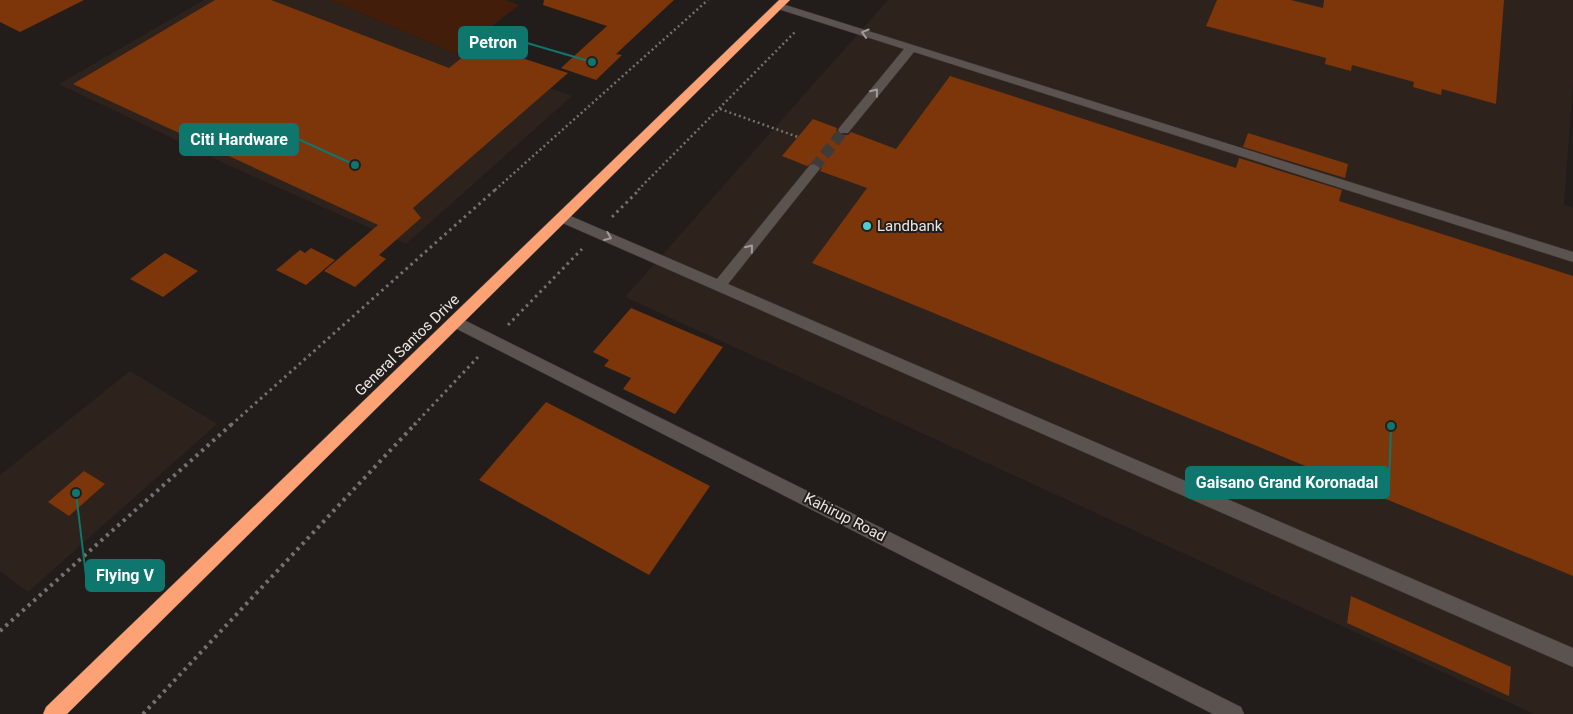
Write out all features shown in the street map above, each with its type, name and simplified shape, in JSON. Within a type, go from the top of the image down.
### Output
[{"type":"highway","name":"General Santos Drive","points":[[53,714],[782,3]]},
{"type":"street","points":[[782,3],[811,16],[1573,257]]},
{"type":"street","points":[[844,130],[912,47]]},
{"type":"street","points":[[719,286],[814,168]]},
{"type":"street","points":[[563,218],[1573,658]]},
{"type":"street","name":"Kahirup Road","points":[[456,322],[1234,714]]},
{"type":"path","points":[[0,631],[708,0]]},
{"type":"path","points":[[143,714],[597,232],[811,16]]},
{"type":"path","points":[[720,109],[798,137]]},
{"type":"shaded area","points":[[204,0],[330,0],[456,54],[572,96],[406,244],[243,172],[59,84]]},
{"type":"shaded area","points":[[330,0],[505,0],[519,5],[456,54]]},
{"type":"shaded area","points":[[888,0],[1573,0],[1573,82],[1564,205],[1573,208],[1573,714],[1534,714],[625,297]]},
{"type":"shaded area","points":[[130,371],[217,424],[28,592],[0,571],[0,475]]},
{"type":"building","points":[[0,0],[84,0],[20,32],[0,22]]},
{"type":"building","points":[[215,0],[271,0],[449,68],[479,44],[568,73],[413,208],[421,218],[379,255],[386,259],[355,287],[324,271],[378,225],[73,84]]},
{"type":"building","points":[[544,0],[674,0],[616,54],[622,55],[596,80],[561,68],[607,26],[543,5]]},
{"type":"building","points":[[1217,0],[1291,0],[1323,8],[1324,0],[1504,0],[1496,104],[1442,89],[1441,95],[1413,87],[1414,82],[1352,65],[1351,71],[1325,64],[1326,58],[1206,26]]},
{"type":"building","points":[[950,76],[1236,168],[1239,158],[1342,190],[1339,201],[1573,276],[1573,576],[812,263],[867,188],[820,171],[822,168],[815,162],[807,166],[782,156],[813,119],[837,128],[836,131],[840,135],[848,135],[851,132],[896,149]]},
{"type":"building","points":[[1248,133],[1348,164],[1345,178],[1243,147]]},
{"type":"building","points":[[311,248],[335,260],[306,285],[276,270],[300,250],[305,253]]},
{"type":"building","points":[[165,253],[198,271],[163,297],[130,279]]},
{"type":"building","points":[[631,308],[723,347],[675,414],[623,389],[631,378],[604,366],[609,360],[593,352]]},
{"type":"building","points":[[546,402],[710,486],[649,575],[479,480]]},
{"type":"building","points":[[84,471],[105,484],[69,516],[48,502]]},
{"type":"building","points":[[1351,596],[1511,667],[1509,696],[1347,623]]},
{"type":"tunnel","points":[[814,168],[844,130]]},
{"type":"place","name":"Petron","points":[[592,62]]},
{"type":"place","name":"Citi Hardware","points":[[355,165]]},
{"type":"place","name":"Landbank","points":[[867,226]]},
{"type":"place","name":"Gaisano Grand Koronadal","points":[[1391,426]]},
{"type":"place","name":"Flying V","points":[[76,493]]}]
